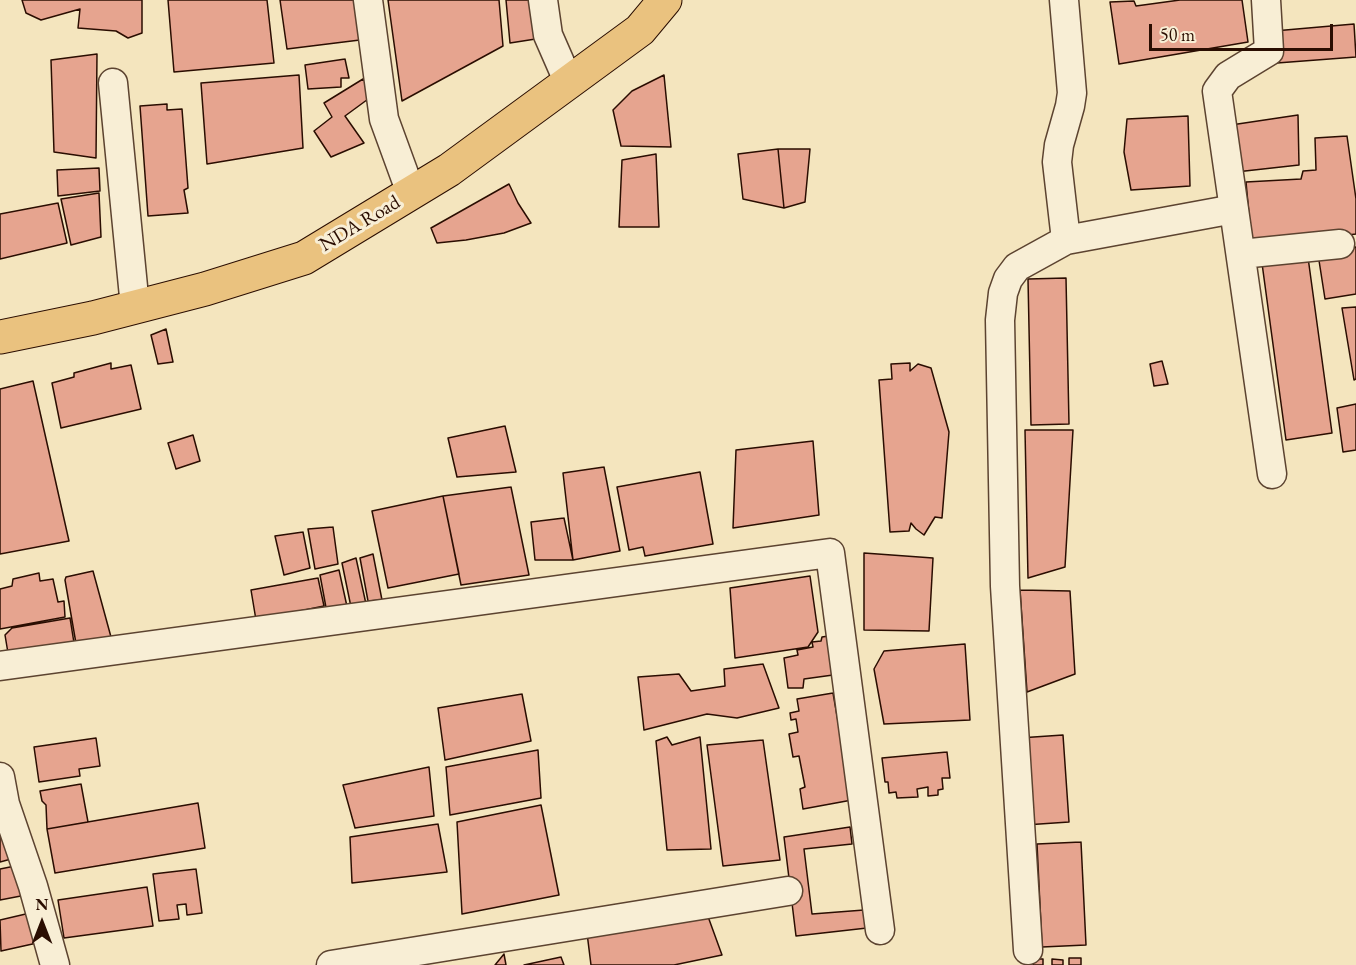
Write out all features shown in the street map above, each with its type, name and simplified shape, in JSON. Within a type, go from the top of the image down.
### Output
[{"type":"main road","name":"NDA Road","points":[[0,337],[93,318],[205,289],[304,258],[449,170],[640,30],[665,0]]},
{"type":"street","points":[[368,0],[384,119],[411,193]]},
{"type":"street","points":[[543,0],[548,36],[569,83]]},
{"type":"street","points":[[1064,0],[1072,93],[1057,162],[1066,240]]},
{"type":"street","points":[[1266,0],[1269,51],[1228,76],[1217,91],[1272,474]]},
{"type":"street","points":[[113,83],[135,307]]},
{"type":"street","points":[[1028,950],[1005,586],[1000,320],[1003,293],[1008,279],[1017,267],[1066,240],[1234,209]]},
{"type":"street","points":[[1241,254],[1340,244]]},
{"type":"street","points":[[0,666],[830,553],[880,930]]},
{"type":"street","points":[[0,777],[6,804],[33,886],[55,965]]},
{"type":"street","points":[[331,965],[788,891]]},
{"type":"building","points":[[22,0],[142,0],[142,33],[128,38],[116,31],[78,28],[80,9],[41,20],[26,13]]},
{"type":"building","points":[[168,0],[267,0],[274,63],[174,72]]},
{"type":"building","points":[[280,0],[364,0],[368,39],[287,49]]},
{"type":"building","points":[[388,0],[499,0],[503,46],[402,101]]},
{"type":"building","points":[[506,0],[538,0],[542,38],[510,43]]},
{"type":"building","points":[[1180,0],[1242,0],[1248,42],[1119,64],[1110,2],[1134,1],[1136,6]]},
{"type":"building","points":[[1354,24],[1356,57],[1277,63],[1274,31]]},
{"type":"building","points":[[97,54],[96,158],[54,152],[51,60]]},
{"type":"building","points":[[345,59],[349,78],[341,78],[341,87],[308,89],[305,65]]},
{"type":"building","points":[[299,75],[303,148],[207,164],[201,83]]},
{"type":"building","points":[[664,75],[671,147],[621,146],[613,110],[632,91]]},
{"type":"building","points":[[363,79],[375,94],[345,116],[364,143],[331,157],[314,131],[332,117],[324,103]]},
{"type":"building","points":[[167,104],[167,110],[182,109],[188,188],[184,190],[188,213],[148,216],[140,106]]},
{"type":"building","points":[[1298,115],[1299,165],[1236,172],[1231,125]]},
{"type":"building","points":[[1188,116],[1190,186],[1131,190],[1124,152],[1127,119]]},
{"type":"building","points":[[1347,136],[1356,199],[1356,234],[1252,247],[1246,182],[1301,179],[1303,171],[1316,170],[1315,138]]},
{"type":"building","points":[[778,149],[810,149],[805,202],[784,208]]},
{"type":"building","points":[[778,149],[784,208],[743,199],[738,154]]},
{"type":"building","points":[[656,154],[659,227],[619,227],[622,160]]},
{"type":"building","points":[[99,168],[100,191],[58,196],[57,170]]},
{"type":"building","points":[[509,184],[531,223],[504,233],[437,243],[431,228]]},
{"type":"building","points":[[99,193],[101,237],[71,245],[61,199]]},
{"type":"building","points":[[58,203],[67,243],[0,259],[0,214]]},
{"type":"building","points":[[1356,247],[1356,294],[1325,299],[1318,254]]},
{"type":"building","points":[[1307,250],[1332,433],[1286,440],[1261,256]]},
{"type":"building","points":[[1066,278],[1069,424],[1031,425],[1028,279]]},
{"type":"building","points":[[1356,307],[1356,379],[1354,380],[1342,308]]},
{"type":"building","points":[[166,329],[173,362],[158,364],[151,335]]},
{"type":"building","points":[[1162,361],[1168,384],[1154,386],[1150,364]]},
{"type":"building","points":[[111,363],[111,369],[131,365],[141,409],[61,428],[52,383],[74,377],[74,373]]},
{"type":"building","points":[[910,363],[910,371],[918,364],[931,368],[949,432],[942,518],[935,517],[924,535],[911,523],[909,531],[890,532],[879,380],[892,379],[891,364]]},
{"type":"building","points":[[33,381],[69,541],[0,554],[0,389]]},
{"type":"building","points":[[1356,404],[1356,450],[1343,452],[1337,408]]},
{"type":"building","points":[[505,426],[516,472],[457,477],[448,438]]},
{"type":"building","points":[[1025,430],[1073,430],[1065,567],[1028,578]]},
{"type":"building","points":[[193,435],[200,461],[176,469],[168,443]]},
{"type":"building","points":[[813,441],[819,515],[733,528],[736,450]]},
{"type":"building","points":[[604,467],[620,551],[573,560],[563,473]]},
{"type":"building","points":[[700,472],[713,544],[645,556],[643,547],[629,550],[617,487]]},
{"type":"building","points":[[511,487],[529,575],[461,585],[443,496]]},
{"type":"building","points":[[443,496],[459,574],[388,588],[372,511]]},
{"type":"building","points":[[564,518],[573,560],[535,560],[531,522]]},
{"type":"building","points":[[333,527],[338,564],[315,569],[308,529]]},
{"type":"building","points":[[303,532],[310,568],[284,575],[275,536]]},
{"type":"building","points":[[864,553],[933,558],[929,631],[864,630]]},
{"type":"building","points":[[373,554],[382,600],[368,601],[360,558]]},
{"type":"building","points":[[356,558],[366,604],[351,607],[342,563]]},
{"type":"building","points":[[339,570],[348,611],[327,613],[320,575]]},
{"type":"building","points":[[93,571],[114,648],[78,655],[65,580],[66,577]]},
{"type":"building","points":[[39,573],[40,581],[53,579],[58,602],[64,601],[65,617],[0,629],[0,589],[12,586],[13,579]]},
{"type":"building","points":[[810,576],[818,632],[808,647],[735,658],[730,588]]},
{"type":"building","points":[[318,578],[324,606],[256,620],[251,590]]},
{"type":"building","points":[[1020,590],[1070,591],[1075,674],[1027,692]]},
{"type":"building","points":[[70,618],[75,649],[8,653],[5,635],[12,628]]},
{"type":"building","points":[[835,635],[833,675],[804,679],[803,688],[788,688],[784,658],[798,655],[797,650],[813,647],[812,642],[821,641],[822,637]]},
{"type":"building","points":[[965,644],[970,720],[884,724],[874,669],[884,651]]},
{"type":"building","points":[[763,664],[779,708],[737,718],[707,714],[644,730],[638,677],[679,674],[691,691],[725,686],[724,669]]},
{"type":"building","points":[[833,693],[852,800],[803,809],[800,789],[805,787],[799,756],[793,757],[789,734],[798,732],[796,719],[791,720],[790,713],[799,711],[797,699]]},
{"type":"building","points":[[522,694],[531,741],[445,760],[438,708]]},
{"type":"building","points":[[1063,735],[1069,822],[1025,825],[1019,738]]},
{"type":"building","points":[[667,737],[672,745],[700,737],[711,849],[667,850],[656,741]]},
{"type":"building","points":[[96,738],[100,766],[79,769],[80,776],[39,782],[34,747]]},
{"type":"building","points":[[763,740],[780,860],[723,866],[707,745]]},
{"type":"building","points":[[538,750],[541,798],[450,815],[446,767]]},
{"type":"building","points":[[947,752],[950,778],[942,778],[943,789],[938,790],[938,795],[928,796],[928,787],[917,789],[918,797],[897,798],[896,792],[889,793],[882,758]]},
{"type":"building","points":[[429,767],[434,816],[355,828],[343,785]]},
{"type":"building","points":[[81,784],[88,822],[47,829],[46,805],[42,801],[40,791]]},
{"type":"building","points":[[198,803],[205,848],[55,873],[47,829]]},
{"type":"building","points":[[541,805],[559,895],[462,914],[457,822]]},
{"type":"building","points":[[0,823],[11,859],[0,862]]},
{"type":"building","points":[[438,824],[447,872],[352,883],[350,837]]},
{"type":"building","points":[[850,827],[852,844],[804,849],[812,914],[864,910],[867,928],[796,936],[784,837]]},
{"type":"building","points":[[1081,842],[1086,945],[1042,947],[1037,844]]},
{"type":"building","points":[[20,865],[26,895],[0,900],[0,869]]},
{"type":"building","points":[[196,869],[202,913],[187,915],[186,904],[177,905],[179,919],[159,921],[153,874]]},
{"type":"building","points":[[147,887],[153,926],[64,938],[58,900]]},
{"type":"building","points":[[706,911],[722,955],[674,965],[591,965],[587,933]]},
{"type":"building","points":[[30,913],[37,943],[1,951],[0,920]]},
{"type":"building","points":[[504,954],[506,965],[495,965]]},
{"type":"building","points":[[561,957],[564,965],[524,965]]},
{"type":"building","points":[[1069,958],[1081,958],[1081,965],[1069,965]]},
{"type":"building","points":[[1033,959],[1043,959],[1043,965],[1033,965]]},
{"type":"building","points":[[1052,959],[1063,960],[1063,965],[1052,965]]}]
